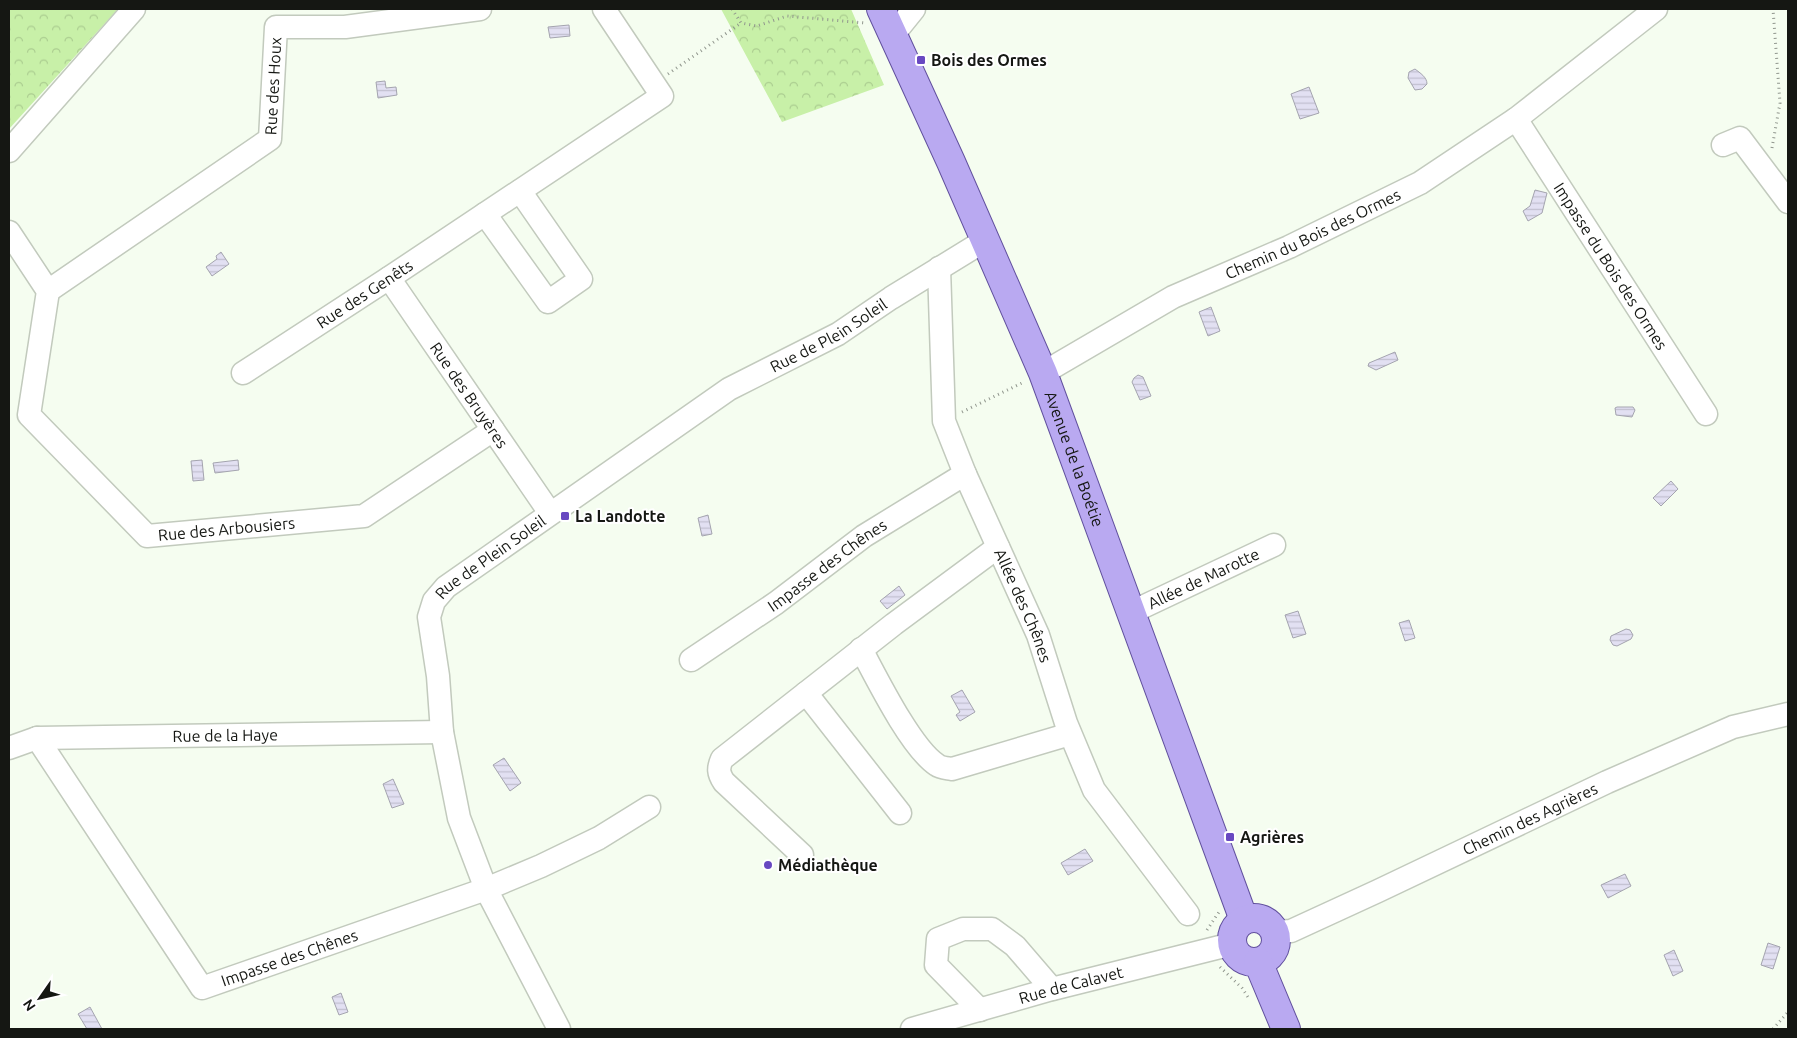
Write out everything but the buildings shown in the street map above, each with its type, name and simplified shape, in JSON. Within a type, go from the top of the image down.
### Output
[{"type":"main road","name":"Avenue de la Boétie","points":[[881,22],[951,162],[984,241],[1029,379],[1132,612],[1223,936]]},
{"type":"main road","points":[[1251,918],[1265,921],[1274,932],[1276,945],[1273,951],[1269,956],[1258,962],[1251,962],[1238,956],[1223,936],[1251,918]]},
{"type":"main road","points":[[1258,962],[1286,1029]]},
{"type":"street","points":[[9,151],[134,9]]},
{"type":"street","name":"Rue des Houx","points":[[48,291],[270,140],[276,27],[345,27],[480,9]]},
{"type":"street","points":[[604,9],[658,90]]},
{"type":"street","points":[[881,22],[914,9]]},
{"type":"street","name":"Chemin du Bois des Ormes","points":[[1029,379],[1172,297],[1289,247],[1420,183],[1516,119],[1656,9]]},
{"type":"street","name":"Rue des Genêts","points":[[243,373],[520,191],[658,90]]},
{"type":"street","name":"Impasse du Bois des Ormes","points":[[1516,119],[1706,414]]},
{"type":"street","points":[[1723,145],[1740,138],[1788,202]]},
{"type":"street","points":[[485,214],[548,302],[581,279],[520,191]]},
{"type":"street","points":[[9,232],[48,291]]},
{"type":"street","name":"Rue de Plein Soleil","points":[[559,1029],[486,889],[459,818],[442,732],[438,676],[429,617],[434,601],[446,587],[729,389],[838,334],[891,298],[984,241]]},
{"type":"street","name":"Allée des Chênes","points":[[939,268],[944,420],[965,474],[1038,635],[1070,734],[1094,790],[1188,914]]},
{"type":"street","name":"Rue des Bruyères","points":[[390,278],[550,513]]},
{"type":"street","name":"Rue des Arbousiers","points":[[48,291],[30,414],[147,536],[364,516],[493,430]]},
{"type":"street","name":"Impasse des Chênes","points":[[691,660],[776,603],[864,536],[965,474]]},
{"type":"street","name":"Allée de Marotte","points":[[1132,612],[1274,544]]},
{"type":"street","points":[[802,855],[724,782],[719,768],[722,759],[861,649],[998,547]]},
{"type":"street","points":[[861,649],[888,699],[914,739],[928,757],[939,766],[952,769],[1070,734]]},
{"type":"street","points":[[806,693],[900,813]]},
{"type":"street","name":"Chemin des Agrières","points":[[1274,932],[1291,931],[1607,782],[1733,727],[1788,714]]},
{"type":"street","name":"Rue de la Haye","points":[[9,748],[38,738],[442,732]]},
{"type":"street","name":"Impasse des Chênes","points":[[38,738],[202,988],[486,889],[541,866],[599,838],[648,807]]},
{"type":"street","points":[[980,1010],[936,965],[938,939],[963,929],[992,928],[1015,946],[1052,988]]},
{"type":"street","name":"Rue de Calavet","points":[[912,1029],[1223,936]]},
{"type":"path","points":[[732,9],[741,23],[757,26],[787,16],[881,22]]},
{"type":"path","points":[[1767,173],[1780,103],[1773,9]]},
{"type":"path","points":[[658,90],[741,23]]},
{"type":"path","points":[[944,420],[1029,379]]},
{"type":"path","points":[[1220,906],[1217,917],[1223,936],[1218,966],[1242,988],[1250,1000]]},
{"type":"path","points":[[1773,1029],[1788,1012]]},
{"type":"green space","points":[[9,9],[118,9],[9,129]]},
{"type":"green space","points":[[721,9],[851,9],[884,85],[782,122]]},
{"type":"shaded area","points":[[569,25],[570,36],[550,38],[548,27]]},
{"type":"shaded area","points":[[1415,69],[1426,79],[1427,84],[1422,89],[1415,90],[1408,78],[1409,72]]},
{"type":"shaded area","points":[[385,81],[386,88],[396,87],[397,95],[378,98],[376,82]]},
{"type":"shaded area","points":[[1309,87],[1319,113],[1300,119],[1291,94]]},
{"type":"shaded area","points":[[1535,190],[1547,193],[1542,213],[1528,221],[1523,211],[1530,206]]},
{"type":"shaded area","points":[[221,252],[229,264],[212,276],[206,267],[217,259],[216,256]]},
{"type":"shaded area","points":[[1211,307],[1220,331],[1208,336],[1199,312]]},
{"type":"shaded area","points":[[1395,352],[1398,360],[1376,370],[1368,366],[1369,363]]},
{"type":"shaded area","points":[[1138,375],[1143,377],[1151,396],[1140,400],[1132,382]]},
{"type":"shaded area","points":[[1633,407],[1635,410],[1632,417],[1616,415],[1615,408]]},
{"type":"shaded area","points":[[202,460],[204,480],[193,481],[191,461]]},
{"type":"shaded area","points":[[238,460],[239,470],[215,473],[213,463]]},
{"type":"shaded area","points":[[1671,481],[1678,489],[1661,506],[1653,498]]},
{"type":"shaded area","points":[[708,515],[712,534],[702,536],[698,518]]},
{"type":"shaded area","points":[[899,586],[905,595],[887,609],[880,601]]},
{"type":"shaded area","points":[[1298,611],[1306,634],[1293,638],[1285,615]]},
{"type":"shaded area","points":[[1409,620],[1415,638],[1405,641],[1399,623]]},
{"type":"shaded area","points":[[1626,629],[1630,630],[1633,635],[1631,639],[1617,646],[1613,645],[1610,640],[1611,636]]},
{"type":"shaded area","points":[[962,690],[975,712],[960,721],[956,715],[960,712],[951,696]]},
{"type":"shaded area","points":[[504,758],[521,783],[510,791],[493,765]]},
{"type":"shaded area","points":[[393,779],[404,804],[392,808],[383,784]]},
{"type":"shaded area","points":[[1085,849],[1093,861],[1068,875],[1061,863]]},
{"type":"shaded area","points":[[1625,874],[1631,886],[1608,898],[1601,885]]},
{"type":"shaded area","points":[[1768,943],[1780,947],[1773,969],[1761,965]]},
{"type":"shaded area","points":[[1674,950],[1683,971],[1673,976],[1664,955]]},
{"type":"shaded area","points":[[341,993],[348,1012],[339,1015],[332,997]]},
{"type":"shaded area","points":[[90,1007],[102,1029],[87,1029],[78,1014]]},
{"type":"place","name":"Bois des Ormes","points":[[921,60]]},
{"type":"place","name":"La Landotte","points":[[565,516]]},
{"type":"place","name":"Agrières","points":[[1230,837]]},
{"type":"place","name":"Médiathèque","points":[[768,865]]}]
